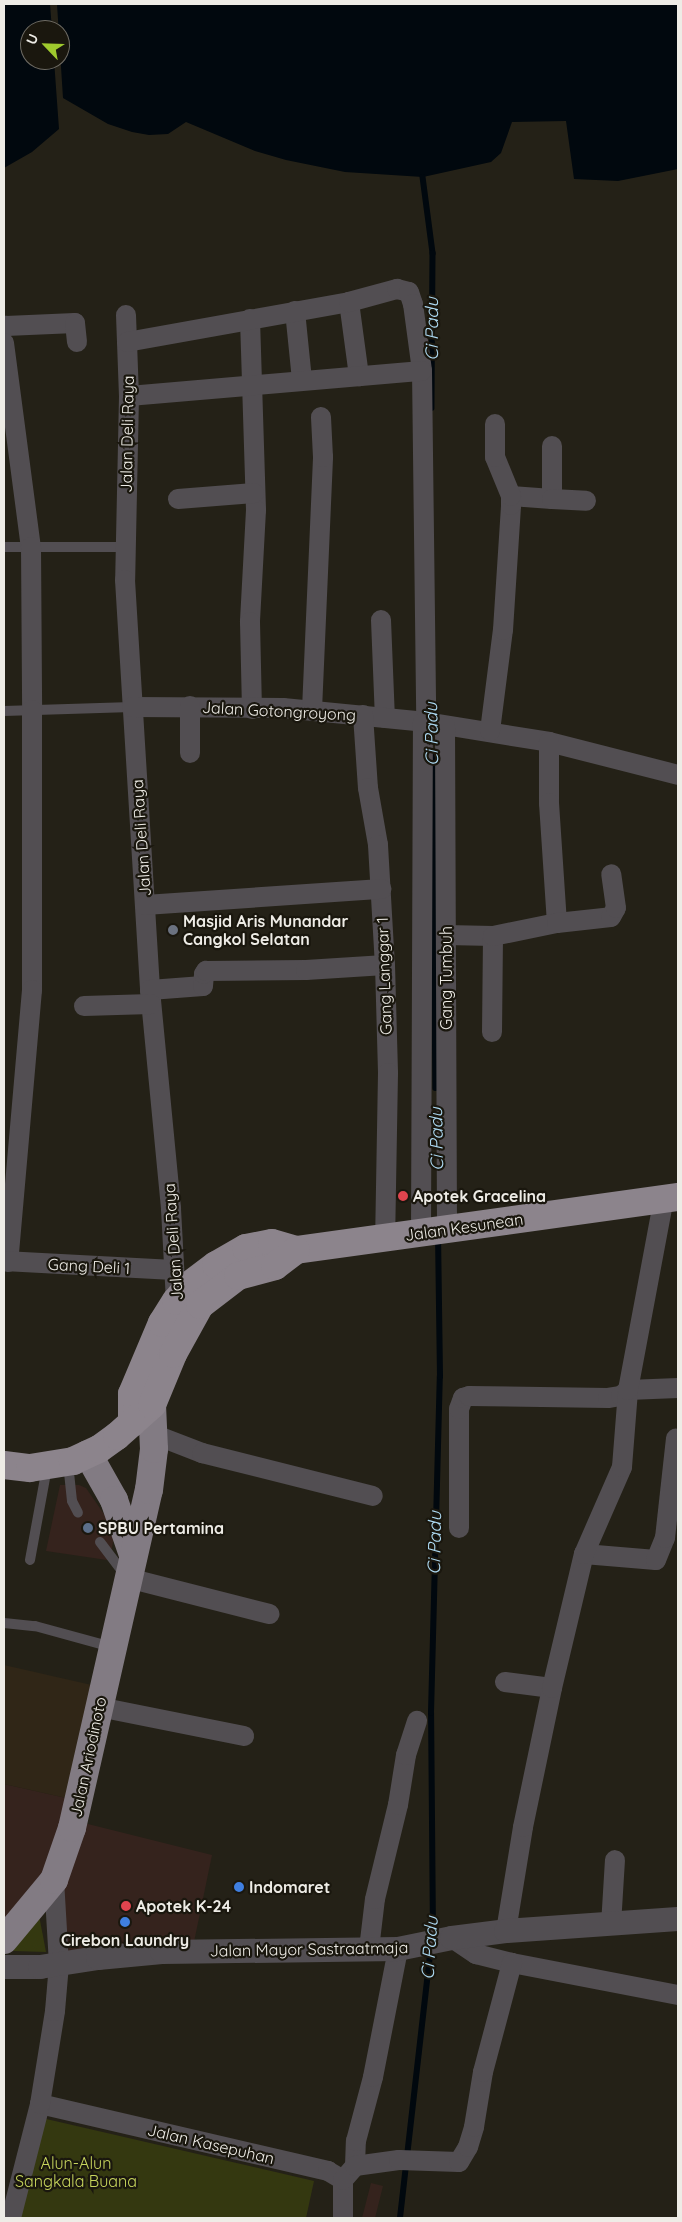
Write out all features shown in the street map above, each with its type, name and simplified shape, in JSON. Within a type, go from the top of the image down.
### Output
[{"type":"highway","name":"Jalan Kesunean","points":[[296,1250],[671,1197]]},
{"type":"highway","points":[[143,1429],[132,1394],[162,1323],[188,1286],[216,1265],[246,1248],[272,1243],[296,1250]]},
{"type":"highway","points":[[143,1429],[173,1354],[200,1305],[238,1276],[275,1266],[296,1250]]},
{"type":"highway","points":[[4,1465],[30,1468],[68,1461],[117,1436],[143,1429]]},
{"type":"main road","name":"Jalan Ariodinoto","points":[[5,1938],[54,1880],[72,1828],[130,1566],[149,1490],[143,1429]]},
{"type":"main road","points":[[68,1461],[114,1500],[130,1566]]},
{"type":"street","points":[[127,342],[349,302],[397,289],[409,292],[413,304],[422,371],[434,724],[434,1231]]},
{"type":"street","points":[[349,302],[359,376]]},
{"type":"street","points":[[295,311],[302,380]]},
{"type":"street","name":"Jalan Deli Raya","points":[[126,315],[129,396],[125,580],[132,707],[151,997],[171,1209],[176,1301],[186,1332]]},
{"type":"street","points":[[250,319],[250,385],[256,510],[250,622],[252,710]]},
{"type":"street","points":[[4,328],[6,326],[75,324],[77,342]]},
{"type":"street","points":[[4,343],[31,547],[32,710],[32,990],[6,1262]]},
{"type":"street","points":[[129,396],[422,371]]},
{"type":"street","points":[[312,710],[323,457],[321,417]]},
{"type":"street","points":[[490,731],[503,630],[511,496],[495,457],[495,424]]},
{"type":"street","points":[[552,446],[552,499]]},
{"type":"street","points":[[178,499],[254,493]]},
{"type":"street","points":[[511,496],[586,501]]},
{"type":"street","points":[[381,620],[385,718]]},
{"type":"street","points":[[190,706],[190,753]]},
{"type":"street","name":"Jalan Gotongroyong","points":[[132,707],[190,706],[252,710],[312,710],[363,714],[490,731],[549,742],[678,775]]},
{"type":"street","name":"Gang Langgar 1","points":[[363,714],[368,788],[378,845],[388,1073],[377,1239]]},
{"type":"street","name":"Gang Tumbuh","points":[[434,724],[446,935],[434,1231]]},
{"type":"street","points":[[549,742],[549,804],[557,923]]},
{"type":"street","points":[[446,935],[493,936],[557,923],[612,917],[616,908],[611,874]]},
{"type":"street","points":[[145,905],[381,889]]},
{"type":"street","points":[[492,1032],[493,936]]},
{"type":"street","points":[[84,1006],[151,997],[203,986],[206,971],[306,970],[384,965]]},
{"type":"street","points":[[506,1931],[523,1827],[552,1688],[584,1554],[622,1467],[628,1390],[671,1197]]},
{"type":"street","name":"Gang Deli 1","points":[[6,1262],[174,1270]]},
{"type":"street","points":[[459,1528],[459,1409],[463,1398],[468,1396],[608,1398],[621,1396],[628,1390],[678,1388]]},
{"type":"street","points":[[143,1429],[202,1453],[373,1496]]},
{"type":"street","points":[[584,1554],[656,1560],[672,1539],[676,1439]]},
{"type":"street","points":[[130,1566],[269,1614]]},
{"type":"street","points":[[505,1682],[552,1688]]},
{"type":"street","points":[[99,1707],[244,1736]]},
{"type":"street","points":[[369,1949],[374,1899],[398,1805],[406,1755],[417,1721]]},
{"type":"street","points":[[611,1925],[615,1860]]},
{"type":"street","points":[[10,2218],[40,2104],[55,2011],[59,1964],[54,1880]]},
{"type":"street","name":"Jalan Mayor Sastraatmaja","points":[[4,1967],[40,1967],[162,1952],[405,1948],[451,1938],[506,1931],[678,1919]]},
{"type":"street","points":[[451,1938],[476,1954],[512,1963],[678,1995]]},
{"type":"street","points":[[344,2218],[348,2173],[405,1948]]},
{"type":"street","points":[[348,2173],[406,2160],[459,2162],[468,2146],[483,2072],[512,1963]]},
{"type":"street","name":"Jalan Kasepuhan","points":[[40,2104],[328,2171],[348,2173]]},
{"type":"lane","points":[[4,547],[125,547]]},
{"type":"lane","points":[[4,711],[132,707]]},
{"type":"lane","points":[[68,1461],[72,1501],[78,1513]]},
{"type":"lane","points":[[30,1560],[68,1461]]},
{"type":"lane","points":[[100,1542],[130,1566]]},
{"type":"lane","points":[[4,1623],[35,1626],[112,1647]]},
{"type":"shaded area","points":[[4,4],[50,4],[51,20],[20,20],[20,70],[55,70],[59,129],[32,152],[4,168]]},
{"type":"shaded area","points":[[57,4],[678,4],[678,169],[618,181],[574,179],[566,121],[512,122],[501,153],[491,162],[423,177],[345,172],[286,160],[255,151],[186,122],[168,134],[149,135],[132,132],[108,124],[63,98],[61,70],[70,70],[70,20],[58,20]]},
{"type":"shaded area","points":[[60,1485],[79,1485],[86,1488],[115,1530],[112,1548],[107,1560],[46,1551]]},
{"type":"shaded area","points":[[4,1665],[96,1686],[71,1799],[4,1784]]},
{"type":"shaded area","points":[[4,1784],[71,1799],[47,1874],[4,1925]]},
{"type":"shaded area","points":[[84,1823],[212,1855],[194,1942],[63,1955],[59,1888]]},
{"type":"shaded area","points":[[371,2183],[383,2186],[375,2218],[362,2218]]},
{"type":"green space","points":[[39,1915],[46,1952],[13,1951]]},
{"type":"green space","name":"Alun-Alun Sangkala Buana","points":[[42,2118],[314,2181],[306,2218],[19,2218]]},
{"type":"waterway","name":"Ci Padu","points":[[423,177],[433,253],[432,408]]},
{"type":"waterway","name":"Ci Padu","points":[[433,757],[436,1088]]},
{"type":"waterway","name":"Ci Padu","points":[[433,1935],[431,1713],[440,1377],[438,1237]]},
{"type":"waterway","name":"Ci Padu","points":[[400,2218],[431,1947]]},
{"type":"place","name":"Masjid Aris Munandar Cangkol Selatan","points":[[173,930]]},
{"type":"place","name":"Apotek Gracelina","points":[[403,1196]]},
{"type":"place","name":"SPBU Pertamina","points":[[88,1528]]},
{"type":"place","name":"Indomaret","points":[[239,1887]]},
{"type":"place","name":"Apotek K-24","points":[[126,1906]]},
{"type":"place","name":"Cirebon Laundry","points":[[125,1922]]}]
